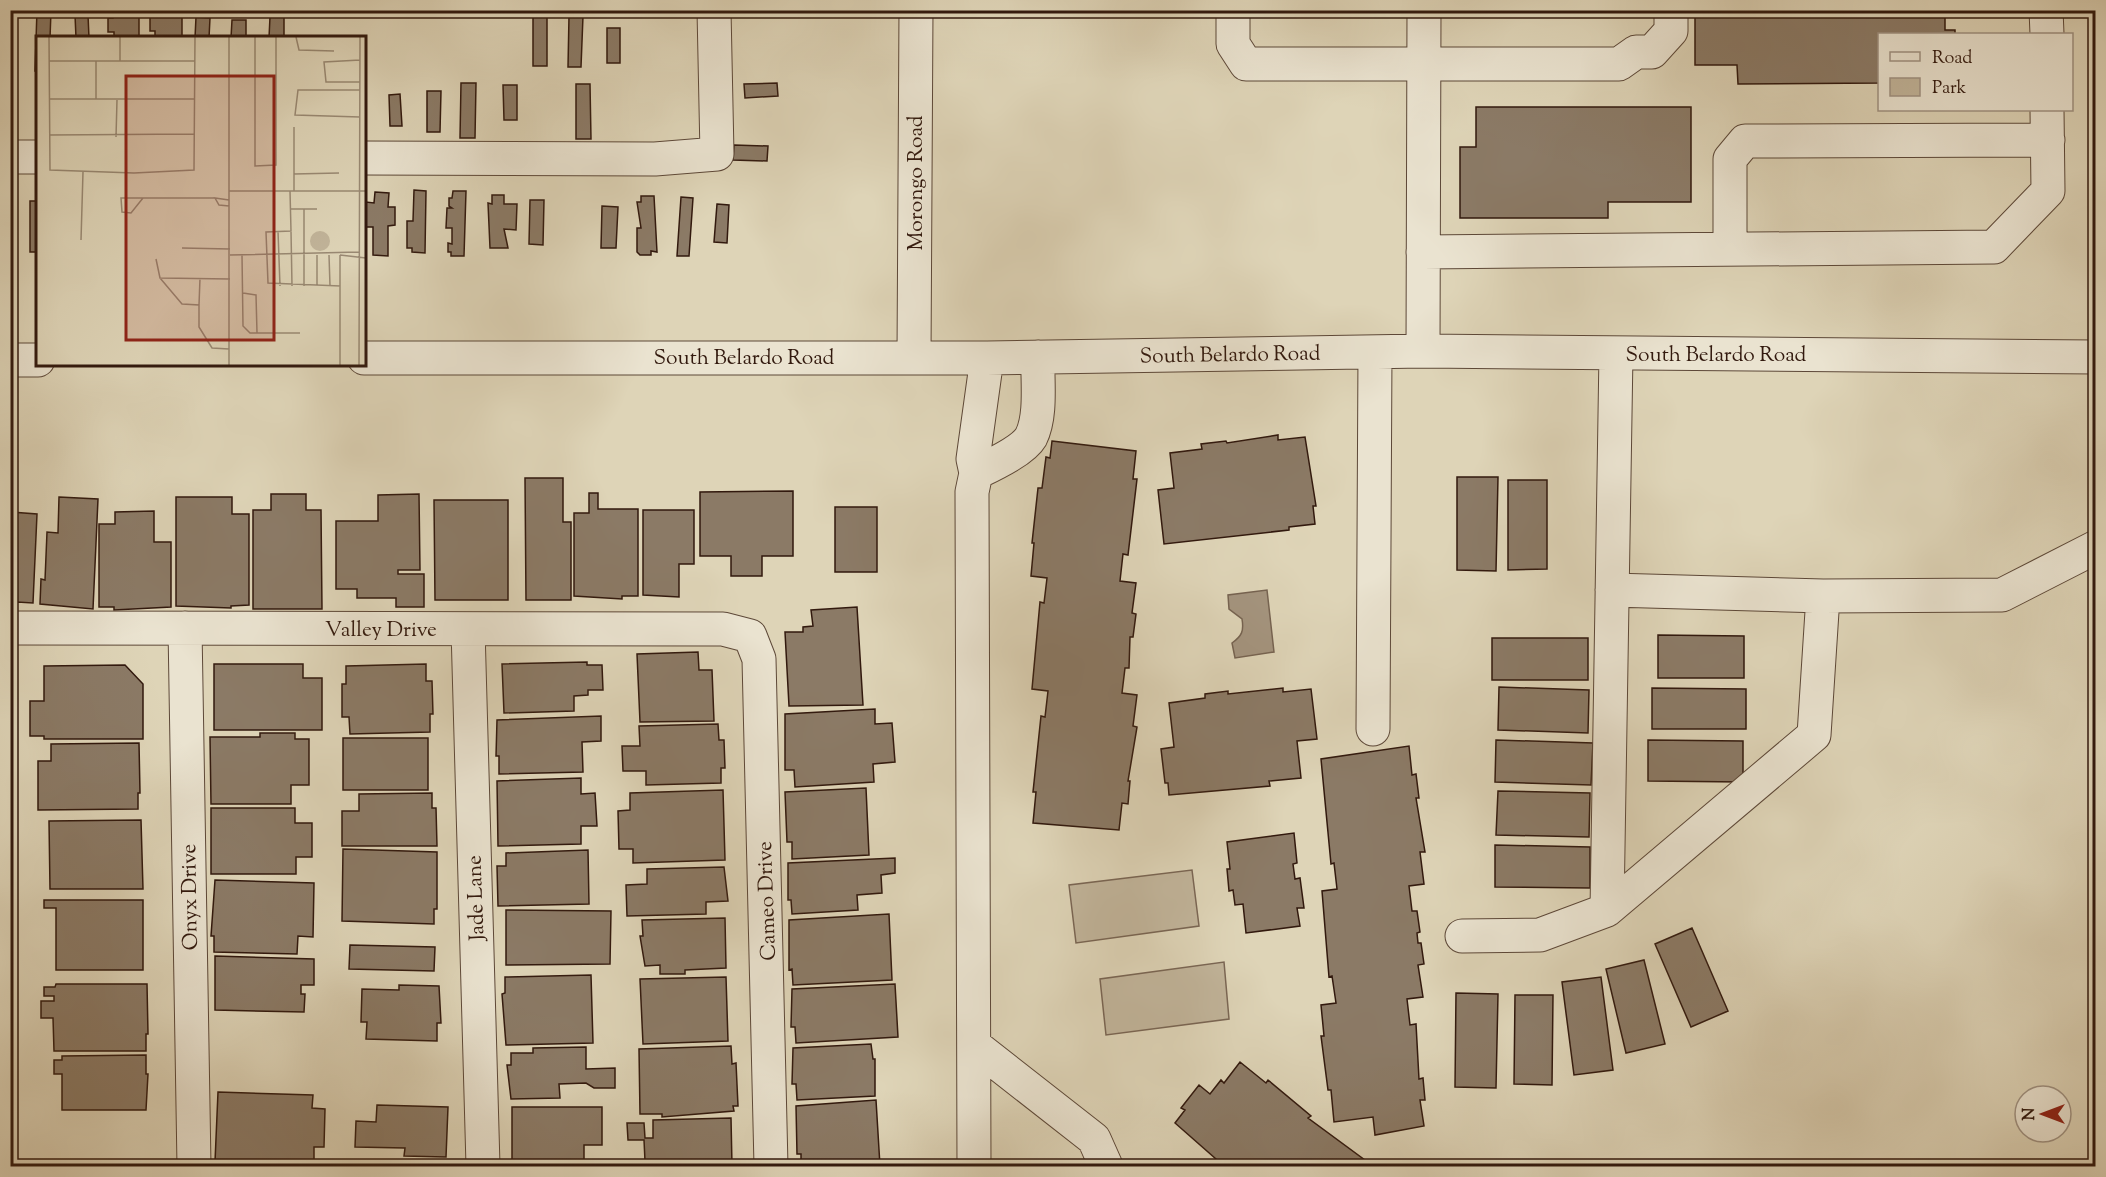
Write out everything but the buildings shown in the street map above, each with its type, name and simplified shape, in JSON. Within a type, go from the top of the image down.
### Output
[{"type":"street","points":[[366,158],[655,159],[717,154],[714,10]]},
{"type":"street","name":"Morongo Road","points":[[914,356],[915,10]]},
{"type":"street","points":[[1233,10],[1233,44],[1246,64],[1424,65],[1619,64],[1636,52],[1652,52],[1671,31],[1671,10]]},
{"type":"street","points":[[1423,351],[1424,10]]},
{"type":"street","points":[[2046,10],[2047,33]]},
{"type":"street","points":[[1423,252],[1994,247],[2048,191],[2048,125],[1745,141],[1730,159],[1730,249]]},
{"type":"street","points":[[10,157],[36,157]]},
{"type":"street","name":"South Belardo Road","points":[[366,358],[914,356],[987,358],[1423,351],[2096,357]]},
{"type":"street","points":[[1373,729],[1375,352]]},
{"type":"street","points":[[1607,910],[1616,353]]},
{"type":"street","points":[[976,473],[1019,448],[1031,436],[1036,411],[1038,357]]},
{"type":"street","points":[[974,1167],[972,492],[976,473],[973,459],[987,358]]},
{"type":"street","points":[[10,360],[36,360]]},
{"type":"street","points":[[1612,590],[1823,596],[2002,595],[2096,547]]},
{"type":"street","points":[[1462,936],[1540,935],[1607,910],[1814,735],[1823,596]]},
{"type":"street","name":"Valley Drive","points":[[10,628],[723,629],[750,636]]},
{"type":"street","name":"Onyx Drive","points":[[184,628],[194,1167]]},
{"type":"street","name":"Jade Lane","points":[[468,629],[483,1167]]},
{"type":"street","name":"Cameo Drive","points":[[750,636],[759,659],[771,1167]]},
{"type":"street","points":[[974,1045],[1094,1139],[1106,1167]]},
{"type":"green space","points":[[1192,870],[1199,926],[1076,943],[1069,885]]},
{"type":"green space","points":[[1224,962],[1229,1019],[1106,1035],[1100,979]]},
{"type":"shaded area","points":[[1267,590],[1274,652],[1235,658],[1232,643],[1242,633],[1243,623],[1242,619],[1229,609],[1228,595]]}]
